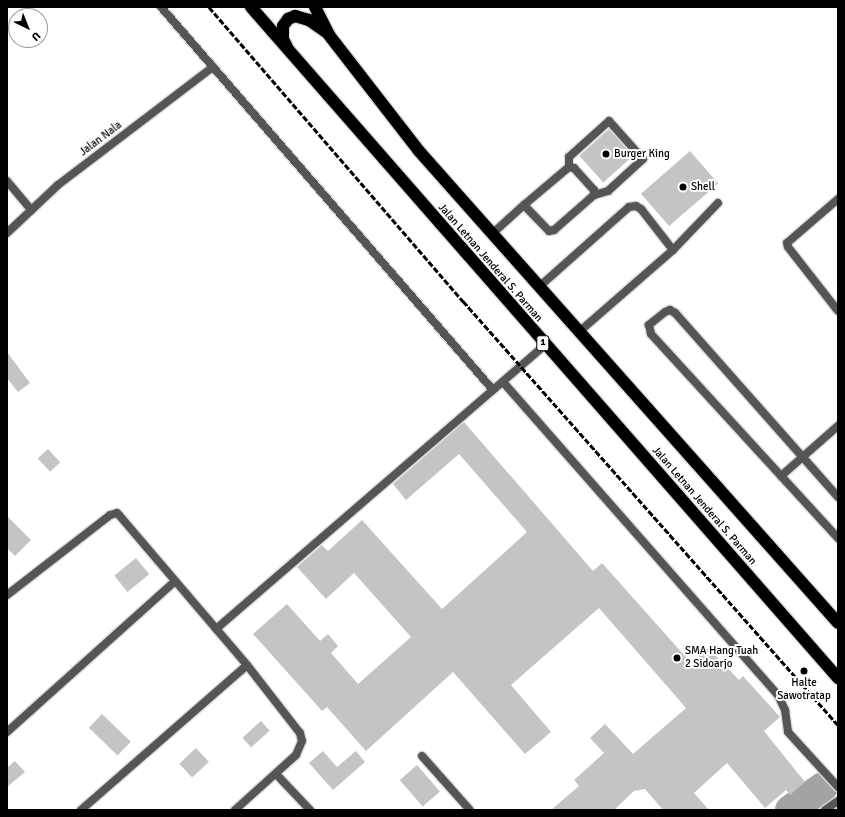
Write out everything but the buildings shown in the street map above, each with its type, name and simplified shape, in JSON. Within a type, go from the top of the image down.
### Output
[{"type":"highway","name":"Jalan Letnan Jenderal S. Parman","points":[[251,7],[293,57],[838,678]]},
{"type":"highway","name":"Jalan Letnan Jenderal S. Parman","points":[[315,7],[327,30],[419,150],[838,623]]},
{"type":"highway","points":[[325,7],[327,30]]},
{"type":"highway","points":[[293,57],[284,39],[283,26],[288,19],[301,16],[327,30]]},
{"type":"street","points":[[161,7],[493,390]]},
{"type":"street","name":"Jalan Nala","points":[[7,233],[58,185],[213,67]]},
{"type":"street","points":[[493,233],[524,205],[568,166],[569,157],[609,121],[643,159],[608,191],[594,195],[554,230],[549,231],[524,205]]},
{"type":"street","points":[[568,166],[579,173],[594,190],[594,195]]},
{"type":"street","points":[[7,181],[31,210]]},
{"type":"street","points":[[838,199],[787,243],[788,247],[838,310]]},
{"type":"street","points":[[580,331],[673,250],[718,203]]},
{"type":"street","points":[[540,286],[629,207],[636,206],[641,209],[673,250]]},
{"type":"street","points":[[838,497],[675,314],[670,310],[665,312],[649,325],[651,334],[838,538]]},
{"type":"street","points":[[216,629],[278,573],[545,345]]},
{"type":"street","points":[[502,382],[778,695],[785,710],[788,732],[838,787]]},
{"type":"street","points":[[781,476],[838,426]]},
{"type":"street","points":[[7,595],[85,533],[112,514],[117,513],[247,665],[300,733],[302,742],[300,749],[276,774],[235,810]]},
{"type":"street","points":[[7,732],[175,581]]},
{"type":"street","points":[[81,810],[247,665]]},
{"type":"street","points":[[422,756],[470,810]]},
{"type":"street","points":[[276,774],[310,810]]},
{"type":"street","points":[[825,810],[838,801]]},
{"type":"waterway","points":[[790,810],[823,787]]},
{"type":"railway","points":[[209,7],[463,301],[838,725]]},
{"type":"place","name":"Burger King","points":[[606,154]]},
{"type":"place","name":"Shell","points":[[683,187]]},
{"type":"place","name":"SMA Hang Tuah 2 Sidoarjo","points":[[677,658]]},
{"type":"place","name":"Halte Sawotratap","points":[[804,671]]}]
